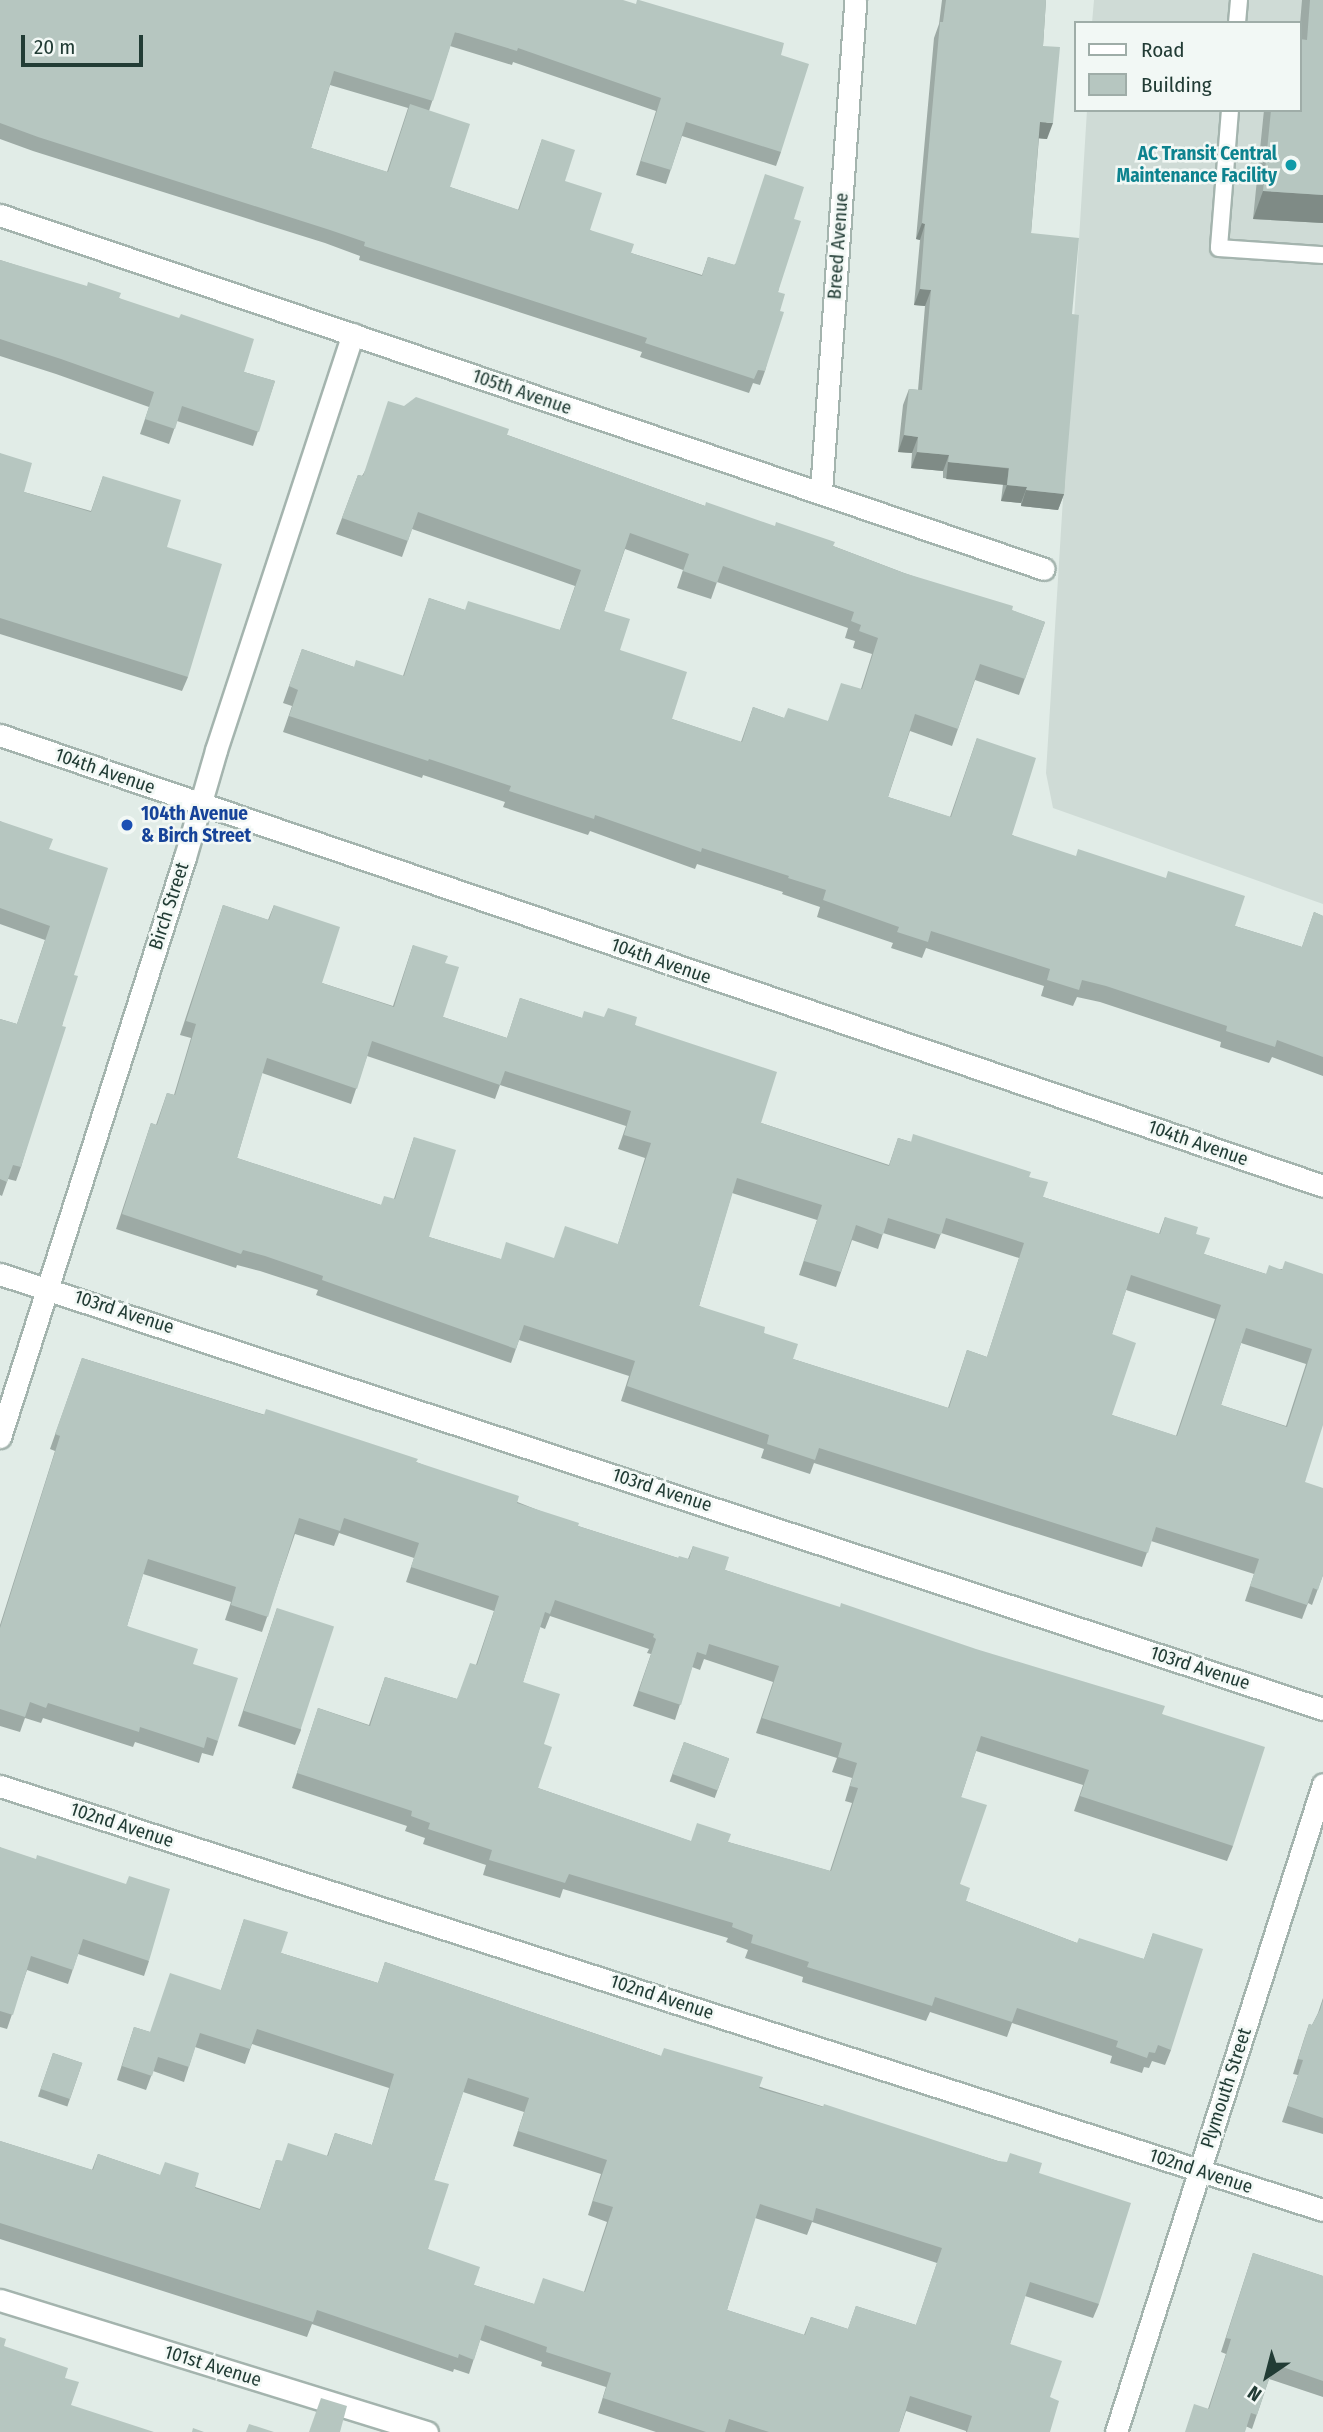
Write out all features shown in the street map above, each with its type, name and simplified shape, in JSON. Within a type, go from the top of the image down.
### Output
[{"type":"street","name":"Breed Avenue","points":[[821,492],[855,0]]},
{"type":"street","name":"105th Avenue","points":[[0,215],[1044,569]]},
{"type":"street","name":"Birch Street","points":[[0,1437],[200,803],[353,334]]},
{"type":"street","name":"104th Avenue","points":[[0,735],[1323,1185]]},
{"type":"street","name":"103rd Avenue","points":[[0,1274],[1323,1709]]},
{"type":"street","name":"Plymouth Street","points":[[1116,2432],[1323,1784]]},
{"type":"street","name":"102nd Avenue","points":[[0,1786],[1323,2210]]},
{"type":"street","name":"101st Avenue","points":[[0,2300],[427,2432]]},
{"type":"lane","points":[[1237,21],[1239,0]]},
{"type":"lane","points":[[1230,112],[1219,248],[1323,255]]},
{"type":"shaded area","name":"AC Transit Central Maintenance Facility","points":[[1094,0],[1323,0],[1323,904],[1053,808],[1046,773],[1087,112],[1302,112],[1302,21],[1092,21]]},
{"type":"building","points":[[0,0],[623,0],[636,4],[639,0],[784,43],[781,55],[809,64],[781,152],[686,122],[671,170],[641,161],[661,98],[518,48],[517,51],[455,32],[433,101],[334,71],[311,148],[388,172],[410,104],[470,124],[450,187],[519,210],[542,139],[575,150],[565,181],[602,193],[590,230],[634,244],[631,253],[702,276],[708,257],[735,265],[765,174],[804,187],[794,219],[801,221],[778,292],[785,294],[780,311],[784,312],[765,371],[758,370],[754,379],[645,343],[647,338],[364,246],[365,242],[330,230],[0,123]]},
{"type":"building","points":[[946,0],[1046,0],[1043,46],[1060,47],[1053,123],[1040,122],[1031,233],[1079,238],[1072,314],[1079,315],[1064,494],[1007,485],[1009,468],[948,462],[949,455],[917,452],[918,437],[904,435],[909,389],[922,390],[931,290],[920,289],[925,224],[922,223],[940,22],[943,22]]},
{"type":"building","name":"AC Transit Central Maintenance Facility","points":[[1310,0],[1323,0],[1323,195],[1263,191],[1271,112],[1302,112],[1302,39],[1307,40]]},
{"type":"building","points":[[0,260],[87,286],[88,282],[121,293],[119,298],[179,318],[181,314],[254,339],[244,372],[275,381],[259,432],[182,406],[175,429],[145,419],[154,392],[0,339]]},
{"type":"building","points":[[416,397],[509,429],[507,435],[705,506],[706,502],[775,526],[776,522],[835,542],[833,546],[904,573],[1013,606],[1012,610],[1045,622],[1025,679],[980,664],[958,729],[915,714],[888,797],[951,817],[977,738],[1036,758],[1012,835],[1076,856],[1078,849],[1166,878],[1168,871],[1245,896],[1235,926],[1302,947],[1314,912],[1323,916],[1323,1057],[1277,1040],[1275,1047],[1226,1031],[1227,1026],[1106,986],[1082,980],[1079,990],[1047,980],[1050,969],[931,931],[928,942],[897,932],[899,927],[823,900],[826,890],[788,878],[789,876],[702,848],[701,852],[595,815],[594,819],[509,791],[511,786],[289,716],[298,690],[289,686],[302,649],[354,667],[356,660],[404,676],[429,598],[465,610],[468,601],[560,630],[581,570],[418,512],[408,541],[342,518],[358,475],[363,476],[388,401],[404,406]],"holes":[[[630,533],[689,554],[683,571],[717,583],[723,566],[854,612],[851,621],[861,625],[859,631],[878,638],[862,689],[841,683],[828,721],[788,708],[784,718],[753,707],[742,742],[672,719],[687,672],[620,650],[630,619],[604,611]]]},
{"type":"building","points":[[0,453],[32,463],[24,492],[91,512],[103,476],[181,500],[167,547],[222,564],[188,677],[0,618]]},
{"type":"building","points":[[0,821],[53,839],[49,849],[108,868],[74,975],[78,976],[62,1026],[66,1027],[21,1167],[13,1165],[7,1182],[0,1179],[0,1019],[17,1024],[50,926],[0,908]]},
{"type":"building","points":[[223,905],[269,920],[274,905],[340,927],[322,983],[394,1007],[413,945],[448,956],[445,963],[459,967],[443,1017],[507,1038],[520,998],[582,1018],[584,1011],[604,1017],[608,1008],[637,1017],[635,1025],[777,1072],[761,1123],[889,1166],[898,1138],[911,1142],[913,1134],[1031,1172],[1029,1177],[1048,1182],[1043,1197],[1160,1234],[1165,1217],[1198,1227],[1196,1234],[1210,1238],[1204,1254],[1266,1274],[1269,1265],[1282,1270],[1285,1261],[1323,1274],[1323,1425],[1305,1482],[1323,1488],[1323,1575],[1318,1590],[1313,1588],[1307,1605],[1250,1586],[1259,1559],[1156,1527],[1148,1553],[819,1448],[815,1460],[767,1444],[769,1435],[627,1386],[635,1361],[524,1325],[516,1349],[322,1280],[323,1276],[265,1256],[243,1250],[241,1254],[122,1214],[151,1123],[157,1125],[167,1093],[175,1095],[196,1024],[186,1021]],"holes":[[[372,1041],[500,1085],[505,1071],[631,1111],[624,1135],[651,1143],[618,1244],[565,1226],[554,1258],[506,1242],[501,1259],[429,1237],[456,1150],[414,1137],[395,1199],[384,1196],[381,1205],[237,1158],[267,1058],[357,1089]],[[737,1178],[822,1205],[804,1261],[841,1272],[856,1225],[883,1235],[888,1218],[941,1235],[946,1218],[1024,1243],[987,1357],[967,1350],[949,1408],[793,1359],[798,1344],[764,1333],[765,1327],[699,1306]],[[1131,1275],[1221,1305],[1177,1436],[1112,1415],[1136,1343],[1112,1334]],[[1246,1328],[1312,1349],[1287,1427],[1221,1405]]]},
{"type":"building","points":[[82,1358],[264,1415],[266,1409],[418,1459],[416,1462],[519,1496],[517,1503],[678,1558],[689,1559],[693,1546],[729,1557],[725,1570],[840,1607],[841,1603],[976,1649],[1165,1706],[1162,1714],[1265,1747],[1233,1846],[1080,1796],[1089,1770],[981,1736],[961,1797],[987,1805],[960,1884],[970,1888],[966,1901],[1077,1943],[1079,1938],[1144,1959],[1153,1933],[1203,1949],[1171,2050],[1158,2045],[1155,2053],[1149,2052],[1147,2058],[1116,2047],[1118,2041],[1017,2008],[1012,2022],[935,1997],[932,2006],[807,1967],[809,1962],[751,1943],[753,1935],[732,1927],[733,1923],[569,1874],[565,1883],[489,1860],[492,1850],[428,1829],[430,1823],[411,1816],[412,1811],[297,1773],[318,1708],[370,1726],[385,1677],[457,1699],[470,1663],[477,1665],[499,1596],[411,1567],[419,1543],[344,1518],[340,1531],[299,1518],[268,1617],[231,1605],[236,1587],[148,1559],[127,1626],[198,1649],[193,1664],[238,1678],[218,1741],[207,1737],[204,1748],[140,1727],[139,1732],[48,1703],[46,1708],[30,1702],[25,1717],[0,1709],[0,1628],[60,1436],[55,1434]],"holes":[[[555,1600],[654,1634],[656,1639],[639,1691],[681,1705],[697,1652],[706,1655],[709,1644],[779,1666],[762,1718],[842,1743],[838,1757],[857,1763],[850,1786],[858,1788],[831,1871],[728,1842],[731,1834],[697,1823],[691,1841],[538,1788],[552,1747],[544,1744],[560,1694],[523,1682],[545,1612],[550,1614]]]},
{"type":"building","points":[[277,1608],[334,1627],[301,1729],[244,1711]]},
{"type":"building","points":[[684,1742],[729,1758],[717,1790],[672,1774]]},
{"type":"building","points":[[0,1847],[36,1859],[37,1855],[126,1884],[129,1876],[170,1889],[149,1961],[83,1939],[73,1970],[31,1956],[13,2015],[0,2011]]},
{"type":"building","points":[[244,1919],[288,1932],[281,1953],[378,1983],[385,1962],[661,2056],[664,2048],[763,2077],[759,2088],[823,2107],[824,2104],[998,2161],[1007,2162],[1010,2153],[1042,2163],[1039,2173],[1131,2203],[1099,2304],[1030,2282],[1010,2344],[1062,2361],[1050,2397],[1059,2401],[1050,2432],[967,2432],[972,2416],[910,2396],[899,2432],[769,2432],[729,2419],[725,2432],[706,2432],[603,2398],[611,2373],[546,2352],[547,2347],[485,2325],[474,2360],[459,2354],[458,2358],[317,2310],[313,2322],[0,2223],[0,2141],[93,2170],[98,2154],[160,2175],[165,2162],[199,2173],[195,2188],[260,2210],[276,2160],[282,2161],[288,2143],[328,2156],[335,2133],[372,2145],[394,2074],[257,2029],[250,2049],[200,2033],[189,2067],[158,2057],[152,2076],[122,2066],[134,2027],[150,2032],[170,1973],[221,1990]],"holes":[[[468,2078],[529,2098],[518,2131],[607,2160],[593,2201],[613,2207],[585,2292],[543,2278],[534,2304],[474,2285],[480,2267],[428,2249],[449,2184],[434,2180]],[[760,2204],[813,2221],[816,2208],[942,2248],[916,2325],[856,2306],[848,2329],[811,2317],[805,2335],[727,2310]]]},
{"type":"building","points":[[1323,2000],[1323,2118],[1288,2106],[1303,2060],[1298,2059],[1309,2024],[1312,2025]]},
{"type":"building","points":[[53,2053],[82,2063],[70,2099],[41,2089]]},
{"type":"building","points":[[1253,2253],[1323,2276],[1323,2381],[1274,2364],[1257,2415],[1251,2413],[1245,2432],[1185,2432],[1194,2404],[1209,2409],[1231,2339],[1226,2338]]},
{"type":"building","points":[[0,2337],[6,2339],[4,2346],[68,2368],[65,2378],[79,2382],[71,2405],[154,2432],[0,2432]]},
{"type":"building","points":[[321,2398],[347,2406],[340,2432],[309,2432]]},
{"type":"building","points":[[249,2424],[274,2432],[246,2432]]},
{"type":"place","name":"AC Transit Central Maintenance Facility","points":[[1291,165]]},
{"type":"place","name":"104th Avenue & Birch Street","points":[[127,825]]}]
